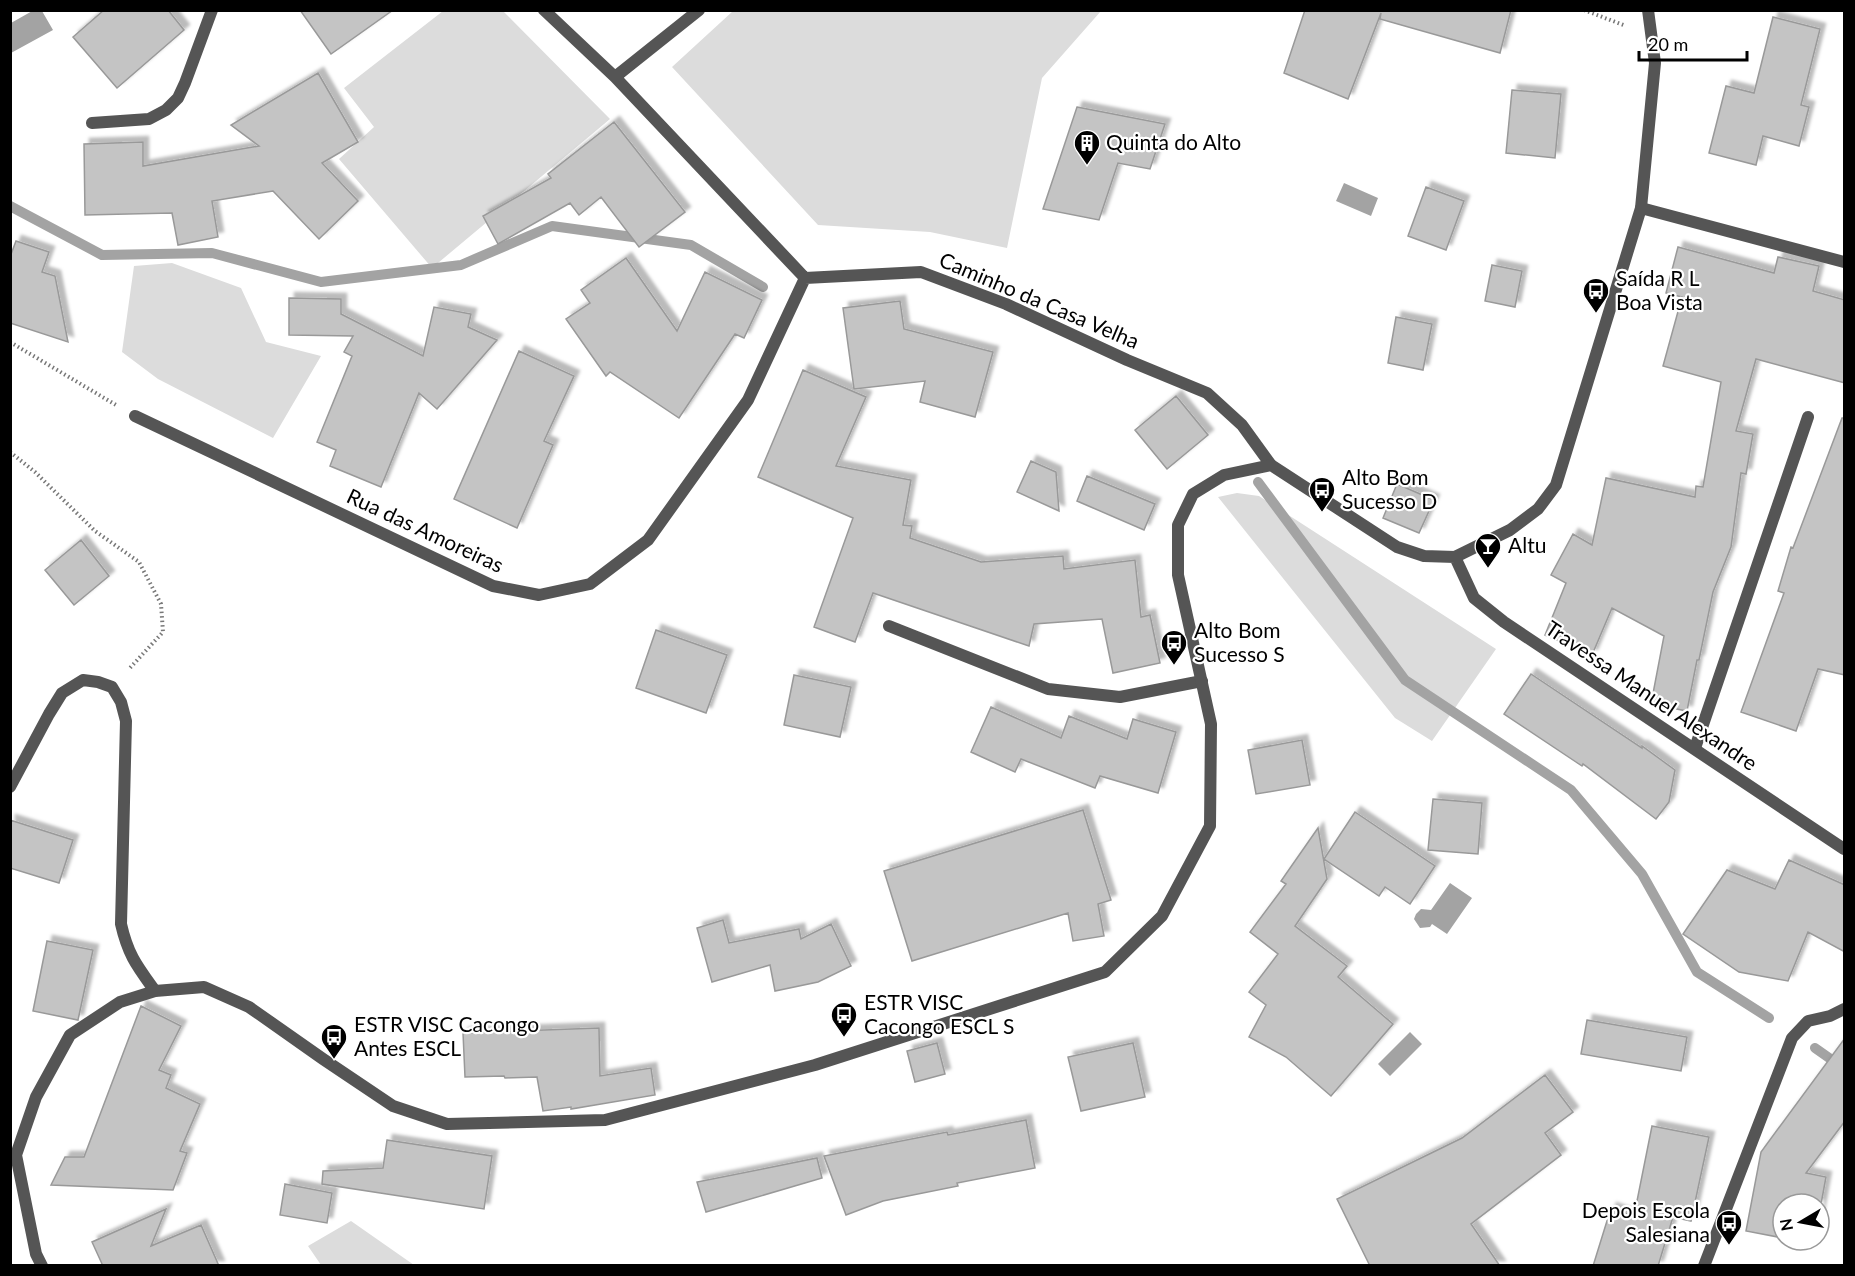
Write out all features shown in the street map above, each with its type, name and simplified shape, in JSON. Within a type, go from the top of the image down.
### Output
[{"type":"street","points":[[92,123],[149,119],[166,110],[178,98],[185,83],[212,10]]},
{"type":"street","points":[[544,10],[615,77],[805,278]]},
{"type":"street","points":[[615,77],[699,10]]},
{"type":"street","points":[[42,1266],[36,1254],[16,1155],[36,1097],[70,1035],[120,1002],[155,991],[204,987],[249,1007],[393,1106],[447,1124],[605,1120],[815,1065],[1105,972],[1162,916],[1210,826],[1211,724],[1178,575],[1178,525],[1193,494],[1224,475],[1271,465],[1397,547],[1424,556],[1455,557],[1510,530],[1538,509],[1556,484],[1641,208],[1655,63],[1648,10]]},
{"type":"street","points":[[1641,208],[1845,262]]},
{"type":"street","name":"Caminho da Casa Velha","points":[[805,278],[921,272],[1006,304],[1127,360],[1207,393],[1242,425],[1271,465]]},
{"type":"street","name":"Rua das Amoreiras","points":[[135,416],[493,586],[539,595],[550,593],[590,584],[648,540],[748,400],[805,278]]},
{"type":"street","points":[[1695,748],[1808,417]]},
{"type":"street","name":"Travessa Manuel Alexandre","points":[[1455,557],[1474,598],[1504,622],[1845,849]]},
{"type":"street","points":[[889,626],[1048,690],[1120,697],[1202,681]]},
{"type":"street","points":[[10,787],[62,693],[83,680],[112,687],[121,702],[126,721],[121,924],[126,946],[134,963],[155,991]]},
{"type":"street","points":[[1704,1266],[1792,1038],[1808,1022],[1845,1009]]},
{"type":"street","points":[[1830,1016],[1845,1016]]},
{"type":"path","points":[[1584,10],[1652,37]]},
{"type":"path","points":[[10,342],[135,416]]},
{"type":"path","points":[[10,452],[35,472],[95,531],[139,562],[161,604],[163,632],[112,687]]},
{"type":"shaded area","points":[[34,10],[42,11],[53,30],[11,53],[11,23]]},
{"type":"shaded area","points":[[443,11],[503,11],[610,119],[432,268],[339,159],[374,127],[344,88]]},
{"type":"shaded area","points":[[733,11],[1101,11],[1042,78],[1007,248],[930,232],[818,225],[672,67]]},
{"type":"shaded area","points":[[1344,183],[1378,198],[1371,216],[1336,201]]},
{"type":"shaded area","points":[[172,263],[241,288],[266,342],[321,356],[273,438],[158,379],[122,352],[134,266]]},
{"type":"shaded area","points":[[1237,493],[1259,496],[1496,649],[1432,741],[1395,718],[1218,497]]},
{"type":"shaded area","points":[[1450,883],[1472,898],[1447,934],[1432,924],[1430,927],[1420,928],[1414,919],[1416,914],[1421,909],[1431,910]]},
{"type":"shaded area","points":[[1410,1032],[1422,1044],[1390,1076],[1378,1064]]},
{"type":"shaded area","points":[[351,1221],[414,1265],[321,1265],[308,1246]]},
{"type":"building","points":[[104,10],[168,10],[184,30],[117,88],[73,37]]},
{"type":"building","points":[[300,10],[393,10],[331,54]]},
{"type":"building","points":[[1305,10],[1511,10],[1500,53],[1380,19],[1381,13],[1348,99],[1284,73]]},
{"type":"building","points":[[1773,17],[1820,29],[1801,105],[1809,107],[1799,146],[1763,136],[1756,165],[1709,153],[1726,86],[1754,93]]},
{"type":"building","points":[[318,73],[358,142],[322,163],[358,201],[319,239],[273,191],[212,201],[218,237],[178,245],[172,213],[85,215],[84,144],[143,142],[143,166],[259,146],[231,125]]},
{"type":"building","points":[[1512,90],[1561,94],[1555,158],[1506,153]]},
{"type":"building","name":"Quinta do Alto","points":[[1077,107],[1165,124],[1150,169],[1118,163],[1099,220],[1043,209]]},
{"type":"building","points":[[614,122],[685,212],[639,247],[601,197],[579,215],[570,203],[498,244],[483,216],[551,178],[548,174]]},
{"type":"building","points":[[1426,187],[1464,201],[1446,250],[1408,236]]},
{"type":"building","points":[[16,241],[49,252],[42,272],[55,276],[68,342],[10,323],[10,257]]},
{"type":"building","points":[[1678,247],[1774,273],[1778,257],[1819,266],[1813,291],[1845,300],[1845,383],[1756,359],[1736,431],[1753,434],[1746,474],[1741,473],[1731,547],[1713,592],[1687,711],[1651,704],[1664,636],[1612,608],[1592,655],[1545,635],[1566,583],[1551,575],[1573,534],[1592,545],[1606,478],[1695,497],[1696,486],[1703,487],[1721,382],[1663,366],[1682,297],[1666,293]]},
{"type":"building","points":[[626,258],[677,331],[705,272],[762,300],[744,338],[735,334],[679,418],[610,372],[606,376],[566,319],[590,303],[581,290]]},
{"type":"building","points":[[1492,265],[1522,271],[1515,307],[1485,301]]},
{"type":"building","points":[[289,298],[341,299],[341,314],[423,356],[434,307],[471,314],[468,327],[497,340],[437,409],[419,393],[381,487],[330,466],[336,450],[317,442],[352,356],[344,352],[353,336],[289,335]]},
{"type":"building","points":[[900,301],[904,329],[993,352],[975,417],[920,402],[925,381],[854,389],[843,308]]},
{"type":"building","points":[[1396,317],[1432,324],[1423,370],[1388,363]]},
{"type":"building","points":[[519,351],[574,376],[544,441],[553,445],[517,528],[454,499]]},
{"type":"building","points":[[803,370],[866,397],[836,466],[911,480],[903,525],[912,526],[910,538],[981,562],[1063,556],[1064,569],[1135,560],[1141,617],[1150,615],[1160,663],[1113,673],[1102,619],[1034,624],[1029,646],[873,593],[855,642],[814,627],[853,518],[758,477]]},
{"type":"building","points":[[1176,396],[1208,435],[1167,469],[1135,430]]},
{"type":"building","points":[[1842,418],[1845,418],[1845,675],[1818,669],[1796,731],[1741,712],[1784,593],[1778,591],[1791,547],[1793,548]]},
{"type":"building","points":[[1031,461],[1056,472],[1059,511],[1017,492]]},
{"type":"building","points":[[1087,476],[1155,504],[1144,530],[1077,501]]},
{"type":"building","points":[[1397,484],[1434,500],[1419,533],[1383,518]]},
{"type":"building","points":[[81,540],[109,576],[74,605],[45,570]]},
{"type":"building","points":[[656,630],[727,655],[706,713],[636,688]]},
{"type":"building","points":[[1531,674],[1675,770],[1669,802],[1656,819],[1583,764],[1582,766],[1504,714]]},
{"type":"building","points":[[794,675],[851,687],[840,737],[784,725]]},
{"type":"building","points":[[991,707],[1061,738],[1069,716],[1127,739],[1133,719],[1176,732],[1158,793],[1100,776],[1095,788],[1021,759],[1015,772],[971,752]]},
{"type":"building","points":[[1302,740],[1310,785],[1256,794],[1248,750]]},
{"type":"building","points":[[1433,799],[1482,803],[1478,854],[1428,850]]},
{"type":"building","points":[[1083,810],[1111,900],[1098,904],[1104,936],[1073,941],[1068,913],[912,961],[884,871]]},
{"type":"building","points":[[1355,812],[1435,866],[1410,904],[1385,887],[1379,896],[1324,859]]},
{"type":"building","points":[[10,820],[73,840],[59,883],[10,868]]},
{"type":"building","points":[[1318,828],[1327,879],[1295,926],[1347,966],[1338,977],[1393,1024],[1331,1096],[1286,1057],[1249,1037],[1266,1005],[1249,992],[1278,954],[1250,932],[1286,884],[1281,881]]},
{"type":"building","points":[[1789,860],[1845,885],[1845,952],[1808,932],[1788,981],[1739,972],[1683,934],[1727,870],[1775,889]]},
{"type":"building","points":[[723,920],[729,943],[799,929],[801,939],[831,924],[851,966],[818,982],[775,991],[770,965],[712,982],[697,928]]},
{"type":"building","points":[[47,941],[93,950],[78,1020],[33,1011]]},
{"type":"building","points":[[141,1006],[181,1026],[159,1070],[171,1075],[166,1088],[200,1104],[180,1151],[187,1153],[173,1190],[51,1185],[65,1157],[84,1157]]},
{"type":"building","points":[[1587,1020],[1687,1037],[1681,1071],[1581,1054]]},
{"type":"building","points":[[599,1028],[600,1076],[651,1068],[655,1095],[571,1109],[571,1107],[543,1111],[537,1077],[465,1077],[463,1033]]},
{"type":"building","points":[[1845,1038],[1845,1121],[1806,1173],[1826,1177],[1823,1192],[1771,1192],[1771,1236],[1746,1231],[1761,1152]]},
{"type":"building","points":[[937,1043],[945,1074],[915,1082],[907,1051]]},
{"type":"building","points":[[1133,1043],[1145,1097],[1081,1111],[1068,1057]]},
{"type":"building","points":[[1545,1075],[1573,1112],[1545,1133],[1561,1155],[1471,1224],[1500,1266],[1370,1266],[1337,1199],[1462,1138]]},
{"type":"building","points":[[1026,1120],[1035,1168],[957,1183],[958,1186],[883,1201],[846,1215],[824,1156],[947,1132],[948,1135]]},
{"type":"building","points":[[1652,1126],[1709,1137],[1691,1221],[1673,1217],[1658,1266],[1593,1266],[1611,1208],[1634,1216]]},
{"type":"building","points":[[387,1140],[492,1156],[484,1209],[322,1184],[323,1171],[383,1168]]},
{"type":"building","points":[[817,1158],[822,1178],[706,1212],[697,1182]]},
{"type":"building","points":[[285,1184],[332,1193],[327,1223],[280,1215]]},
{"type":"building","points":[[166,1209],[151,1246],[201,1225],[219,1266],[103,1266],[92,1242]]},
{"type":"waterway","points":[[10,206],[102,255],[212,253],[321,282],[461,265],[552,226],[691,245],[763,287]]},
{"type":"waterway","points":[[1258,482],[1405,680],[1571,790],[1642,874],[1697,972],[1769,1018]]},
{"type":"waterway","points":[[1815,1048],[1842,1067]]},
{"type":"place","name":"Quinta do Alto","points":[[1087,166]]},
{"type":"place","name":"Saída R L Boa Vista","points":[[1596,314]]},
{"type":"place","name":"Alto Bom Sucesso D","points":[[1322,513]]},
{"type":"place","name":"Altu","points":[[1488,569]]},
{"type":"place","name":"Alto Bom Sucesso S","points":[[1174,666]]},
{"type":"place","name":"ESTR VISC Cacongo ESCL S","points":[[844,1038]]},
{"type":"place","name":"ESTR VISC Cacongo Antes ESCL","points":[[334,1060]]},
{"type":"place","name":"Depois Escola Salesiana","points":[[1729,1246]]}]
